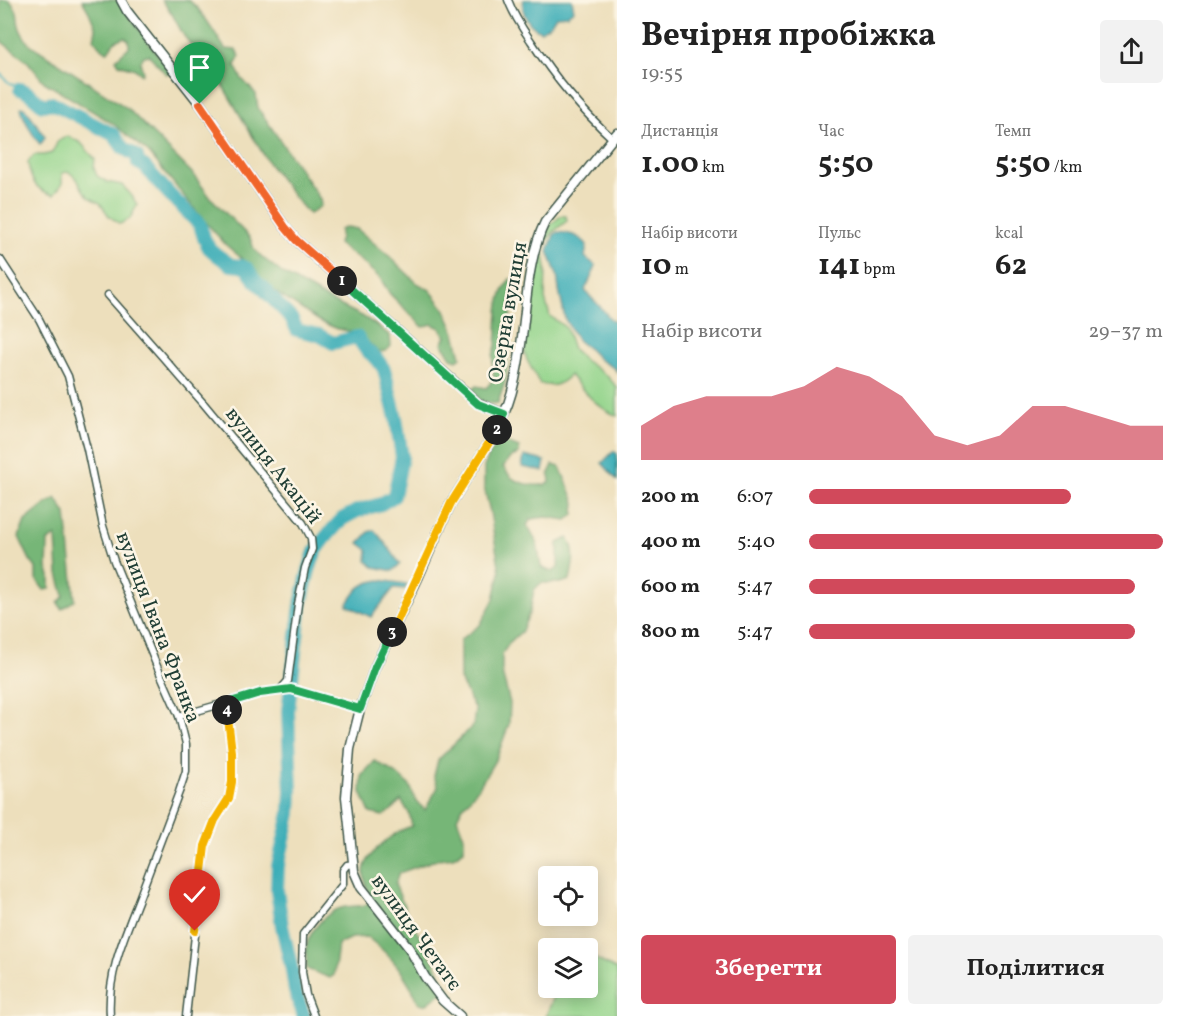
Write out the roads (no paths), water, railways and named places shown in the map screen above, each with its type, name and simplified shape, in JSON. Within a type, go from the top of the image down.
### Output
[{"type":"street","points":[[121,0],[127,11],[200,104],[296,240],[478,404],[504,414]]},
{"type":"street","points":[[508,0],[513,15],[548,68],[583,109],[615,136]]},
{"type":"street","name":"Озерна вулиця","points":[[360,709],[375,667],[451,503],[495,435],[508,406],[517,369],[531,264],[538,235],[545,222],[615,136]]},
{"type":"street","name":"вулиця Івана Франка","points":[[0,259],[39,319],[68,376],[87,449],[103,526],[114,561],[179,716],[186,744],[186,771],[121,945],[111,981],[110,1016]]},
{"type":"street","name":"вулиця Акацій","points":[[108,295],[212,412],[298,516],[311,537],[312,549],[305,568],[298,604],[288,681],[280,690]]},
{"type":"street","points":[[179,716],[260,693],[291,689],[360,709]]},
{"type":"street","points":[[186,1016],[205,846],[215,820],[229,798],[232,782],[232,752],[227,703]]},
{"type":"street","name":"вулиця Четатє","points":[[360,709],[350,749],[346,796],[354,871],[361,886],[409,948],[425,977],[443,1001],[460,1016]]},
{"type":"street","points":[[314,1016],[306,995],[302,972],[303,934],[343,884],[343,870],[347,865],[353,864]]},
{"type":"water","points":[[523,0],[572,0],[574,10],[567,15],[556,16],[551,24],[541,31],[527,19],[523,10]]},
{"type":"water","points":[[23,107],[45,137],[40,144],[26,121],[21,108]]},
{"type":"water","points":[[558,232],[574,235],[587,245],[585,257],[595,265],[595,269],[585,290],[610,319],[617,323],[617,372],[577,340],[565,319],[557,275],[548,251],[554,235]]},
{"type":"water","points":[[614,451],[617,454],[617,480],[602,463]]},
{"type":"water","points":[[524,456],[545,461],[543,471],[522,467]]},
{"type":"water","points":[[374,530],[400,564],[393,571],[374,567],[367,561],[368,550],[359,543]]},
{"type":"water","points":[[380,580],[407,584],[405,589],[394,588],[371,617],[347,605],[360,588]]},
{"type":"waterway","points":[[0,73],[7,81],[20,89]]},
{"type":"waterway","points":[[20,89],[43,105],[51,103],[57,105],[114,135],[123,148],[137,156],[138,163],[144,166],[200,225],[209,248],[231,265],[248,269],[255,281],[292,319],[297,330],[319,335],[333,343],[357,337],[384,369],[396,418],[402,457],[394,496],[381,504],[357,511],[342,519],[326,537],[315,552],[301,604],[288,711],[290,813],[278,866],[277,890],[295,991],[304,1016]]}]
